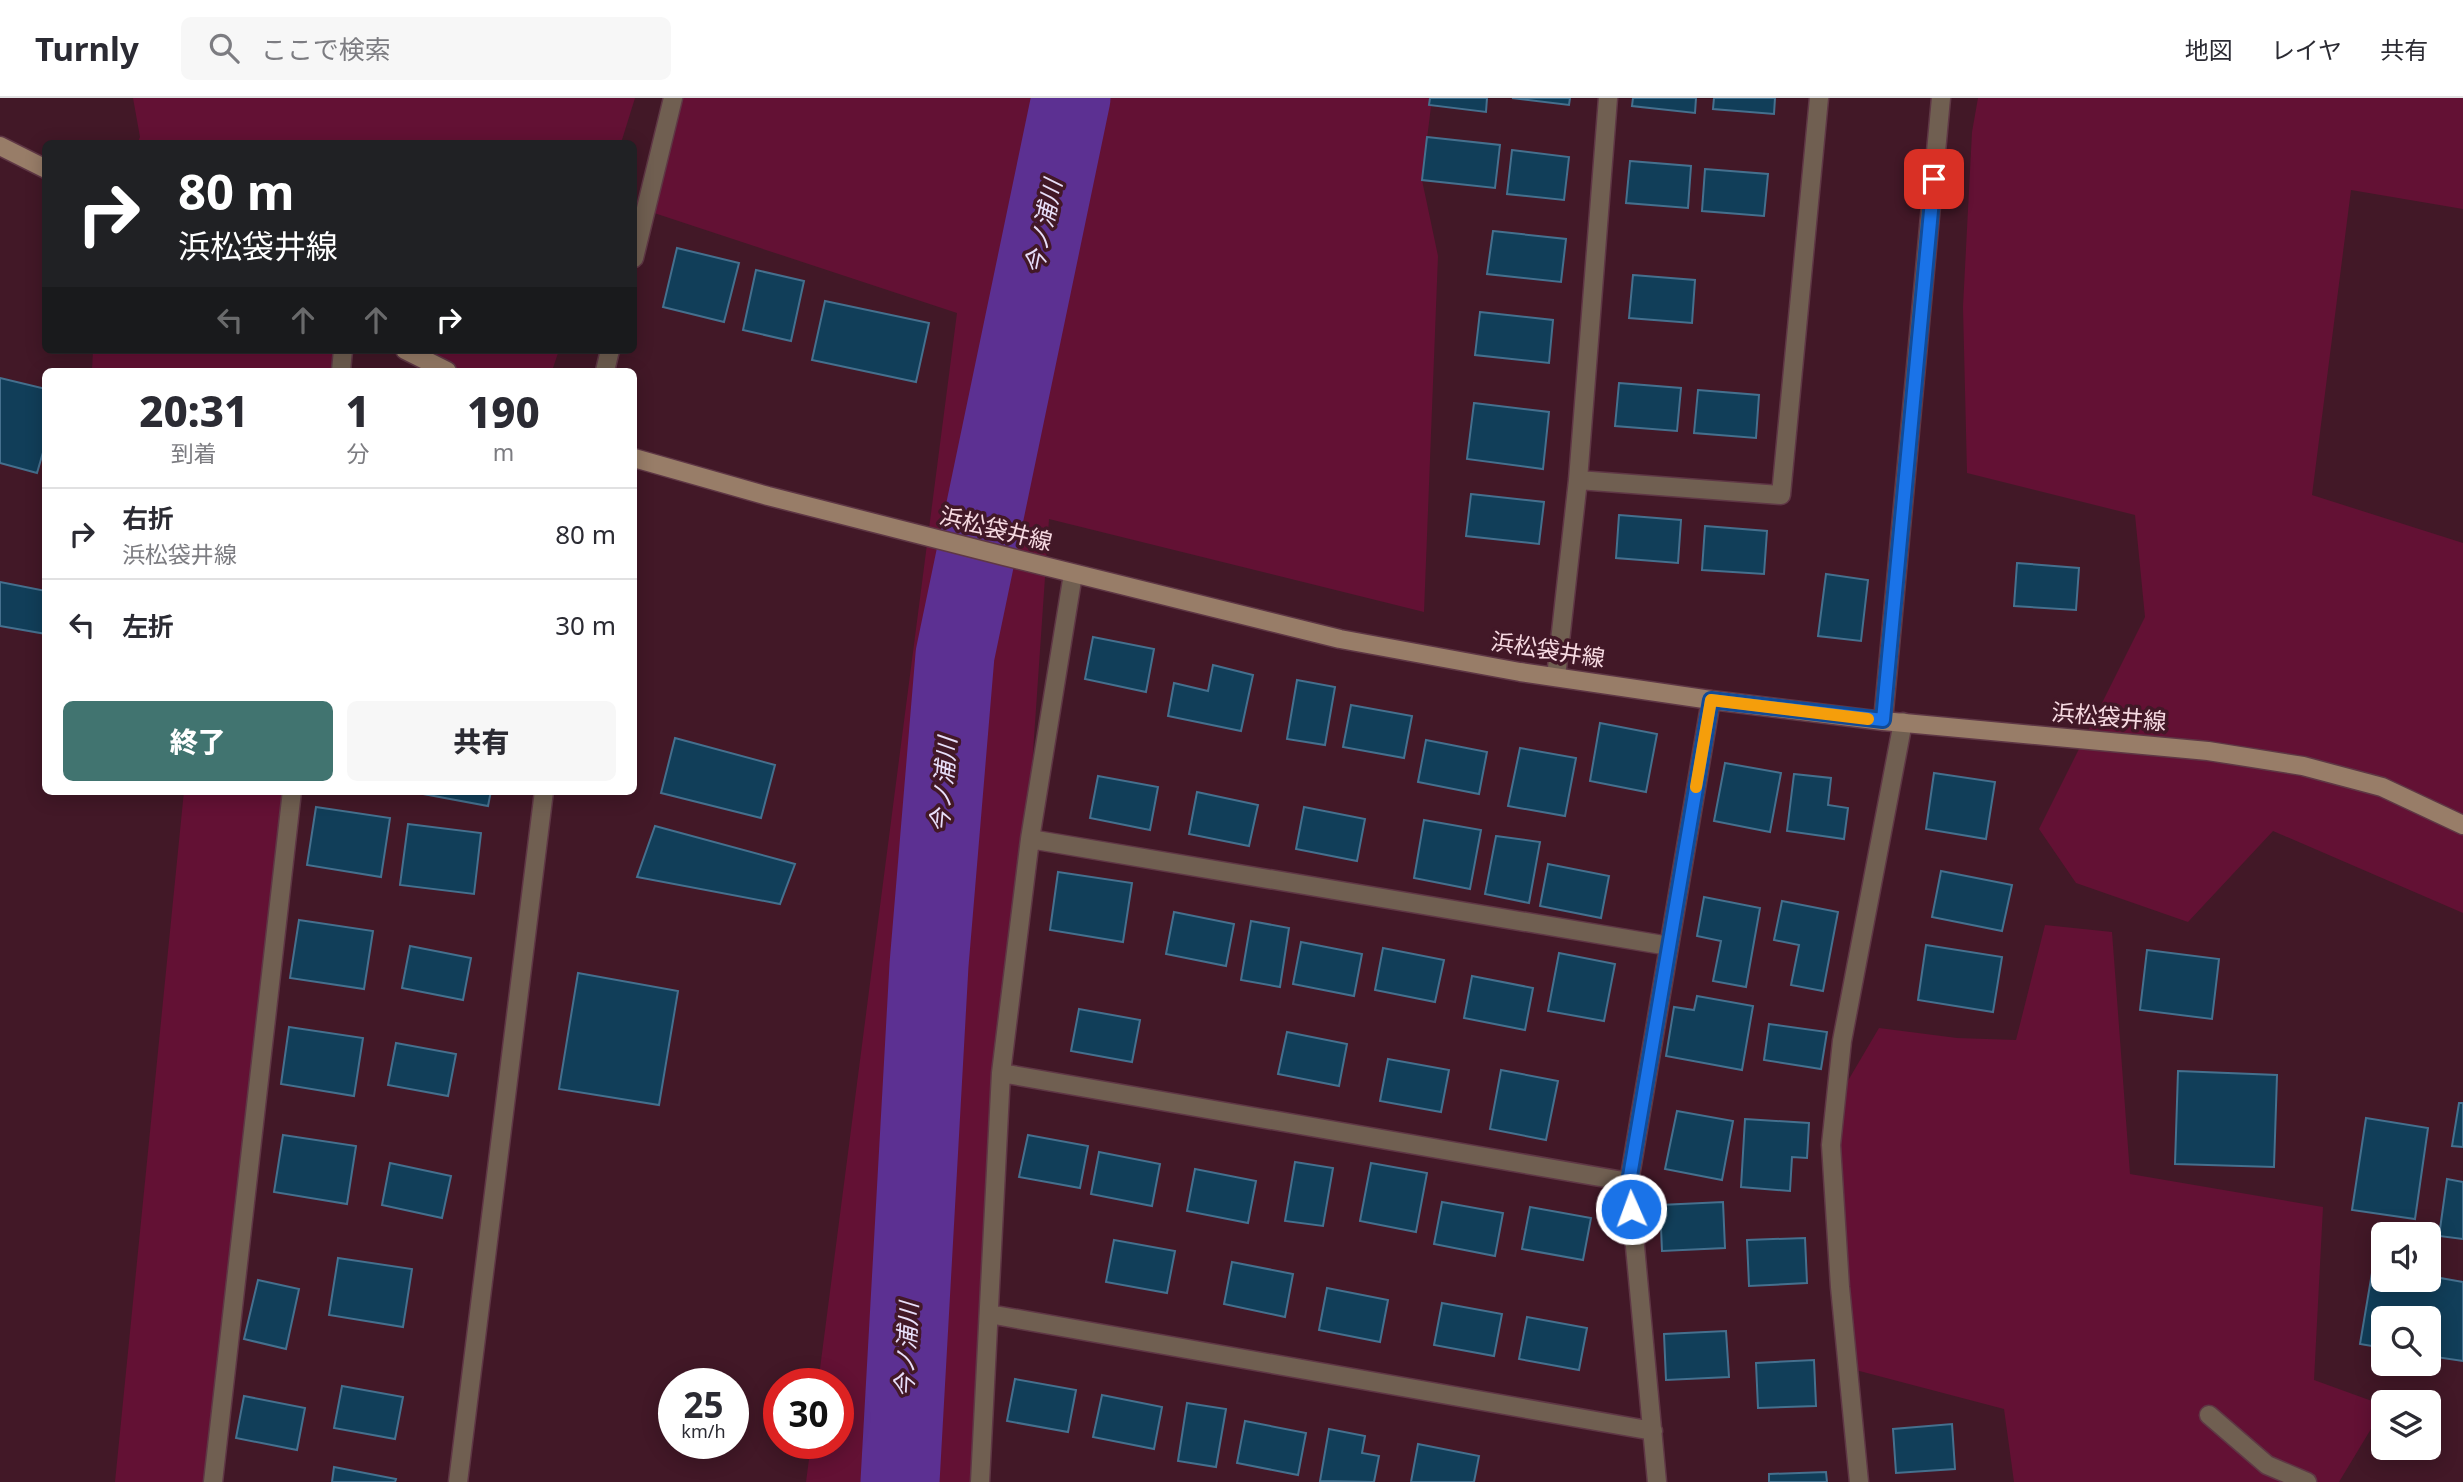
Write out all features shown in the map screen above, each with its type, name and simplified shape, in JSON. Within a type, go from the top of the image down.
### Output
[{"type":"main road","points":[[0,146],[42,167]]},
{"type":"main road","points":[[413,354],[441,368]]},
{"type":"main road","name":"浜松袋井線","points":[[637,459],[768,496],[1340,639],[1556,677],[1711,700],[1903,723],[2208,751],[2303,766],[2382,787],[2463,825]]},
{"type":"street","points":[[637,246],[673,98]]},
{"type":"street","points":[[1556,677],[1578,480],[1608,98]]},
{"type":"street","points":[[1578,480],[1781,495],[1819,98]]},
{"type":"street","points":[[1883,720],[1941,98]]},
{"type":"street","points":[[981,1482],[1001,1073],[1030,839],[1073,574]]},
{"type":"street","points":[[1657,1482],[1629,1182],[1711,700]]},
{"type":"street","points":[[1859,1482],[1840,1287],[1831,1145],[1842,1041],[1903,723]]},
{"type":"street","points":[[213,1482],[292,795]]},
{"type":"street","points":[[458,1482],[544,795]]},
{"type":"street","points":[[1030,839],[1669,946]]},
{"type":"street","points":[[1001,1073],[1629,1182]]},
{"type":"street","points":[[989,1314],[1653,1431]]},
{"type":"street","points":[[2209,1415],[2267,1465],[2307,1482]]},
{"type":"shaded area","points":[[133,98],[635,98],[622,140],[139,140]]},
{"type":"shaded area","points":[[680,98],[1432,98],[1422,180],[1438,256],[1424,612],[1049,519],[983,1482],[806,1482],[809,1459],[854,1459],[854,1368],[820,1368],[957,313],[645,210]]},
{"type":"shaded area","points":[[1978,98],[2463,98],[2463,209],[2351,190],[2312,495],[2463,543],[2463,913],[2273,831],[2188,922],[2076,883],[2039,829],[2145,617],[2135,515],[1967,473],[1963,307],[1972,132]]},
{"type":"shaded area","points":[[93,354],[342,354],[340,368],[92,368]]},
{"type":"shaded area","points":[[413,354],[558,354],[553,368],[441,368]]},
{"type":"shaded area","points":[[184,795],[285,795],[243,1133],[210,1482],[115,1482]]},
{"type":"shaded area","points":[[2045,925],[2112,932],[2130,1174],[2323,1207],[2314,1380],[2371,1401],[2371,1429],[2339,1482],[2014,1482],[2004,1409],[1848,1368],[1836,1101],[1879,1028],[1957,1038],[2016,1040]]},
{"type":"building","points":[[1430,98],[1487,98],[1486,112],[1429,105]]},
{"type":"building","points":[[1512,98],[1570,98],[1569,105]]},
{"type":"building","points":[[1633,98],[1696,98],[1695,113],[1632,106]]},
{"type":"building","points":[[1714,98],[1775,98],[1774,114],[1713,109]]},
{"type":"building","points":[[1427,137],[1500,145],[1495,188],[1422,180]]},
{"type":"building","points":[[1512,150],[1569,157],[1564,200],[1507,194]]},
{"type":"building","points":[[1630,161],[1691,166],[1688,208],[1626,203]]},
{"type":"building","points":[[1705,169],[1768,174],[1764,216],[1702,211]]},
{"type":"building","points":[[1493,231],[1566,239],[1561,282],[1487,274]]},
{"type":"building","points":[[677,248],[739,263],[724,322],[663,307]]},
{"type":"building","points":[[756,270],[804,281],[791,341],[743,330]]},
{"type":"building","points":[[1633,275],[1695,280],[1692,323],[1629,318]]},
{"type":"building","points":[[825,301],[929,323],[916,382],[812,360]]},
{"type":"building","points":[[1480,312],[1553,320],[1549,363],[1475,355]]},
{"type":"building","points":[[0,378],[42,388],[42,456],[37,473],[0,463]]},
{"type":"building","points":[[1619,383],[1681,388],[1677,431],[1615,426]]},
{"type":"building","points":[[1698,390],[1759,395],[1756,438],[1694,433]]},
{"type":"building","points":[[1474,403],[1549,412],[1543,469],[1467,459]]},
{"type":"building","points":[[1471,494],[1544,502],[1539,544],[1466,536]]},
{"type":"building","points":[[1619,515],[1681,520],[1678,563],[1616,558]]},
{"type":"building","points":[[1705,526],[1767,531],[1764,574],[1702,570]]},
{"type":"building","points":[[2017,563],[2079,568],[2076,610],[2014,606]]},
{"type":"building","points":[[1826,574],[1868,580],[1861,641],[1818,636]]},
{"type":"building","points":[[0,582],[42,590],[42,633],[0,626]]},
{"type":"building","points":[[1093,637],[1154,649],[1146,692],[1085,679]]},
{"type":"building","points":[[1213,665],[1253,675],[1241,731],[1168,716],[1174,683],[1208,691]]},
{"type":"building","points":[[1297,680],[1335,687],[1325,745],[1287,739]]},
{"type":"building","points":[[1351,705],[1412,716],[1404,758],[1343,747]]},
{"type":"building","points":[[1600,723],[1657,734],[1646,792],[1590,781]]},
{"type":"building","points":[[675,738],[775,765],[761,818],[661,793]]},
{"type":"building","points":[[1426,740],[1487,752],[1479,794],[1418,782]]},
{"type":"building","points":[[1520,748],[1576,758],[1565,816],[1508,806]]},
{"type":"building","points":[[1725,763],[1781,773],[1770,832],[1714,821]]},
{"type":"building","points":[[1934,773],[1995,782],[1986,839],[1926,829]]},
{"type":"building","points":[[1794,774],[1831,778],[1828,805],[1848,808],[1844,839],[1787,831]]},
{"type":"building","points":[[1098,776],[1158,787],[1150,830],[1090,818]]},
{"type":"building","points":[[1197,792],[1258,805],[1249,846],[1189,834]]},
{"type":"building","points":[[429,795],[490,795],[488,806]]},
{"type":"building","points":[[316,807],[390,818],[381,877],[307,865]]},
{"type":"building","points":[[1304,807],[1365,819],[1357,861],[1296,849]]},
{"type":"building","points":[[1424,820],[1481,830],[1470,889],[1414,878]]},
{"type":"building","points":[[408,824],[481,833],[474,894],[400,885]]},
{"type":"building","points":[[655,826],[795,864],[780,904],[637,877]]},
{"type":"building","points":[[1496,836],[1540,842],[1529,903],[1485,894]]},
{"type":"building","points":[[1548,864],[1609,876],[1601,918],[1540,906]]},
{"type":"building","points":[[1941,871],[2012,885],[2002,931],[1932,917]]},
{"type":"building","points":[[1058,872],[1132,883],[1123,942],[1050,930]]},
{"type":"building","points":[[1704,897],[1760,908],[1746,987],[1713,981],[1721,941],[1697,936]]},
{"type":"building","points":[[1782,901],[1838,912],[1823,991],[1791,985],[1799,945],[1774,940]]},
{"type":"building","points":[[1174,912],[1234,924],[1226,966],[1166,954]]},
{"type":"building","points":[[299,920],[373,931],[364,989],[290,978]]},
{"type":"building","points":[[1251,921],[1289,928],[1280,987],[1241,980]]},
{"type":"building","points":[[1301,942],[1362,954],[1354,996],[1293,984]]},
{"type":"building","points":[[1926,945],[2002,957],[1993,1012],[1918,1000]]},
{"type":"building","points":[[410,946],[471,958],[463,1000],[402,988]]},
{"type":"building","points":[[1383,948],[1444,960],[1435,1002],[1375,990]]},
{"type":"building","points":[[2147,950],[2219,959],[2212,1019],[2140,1010]]},
{"type":"building","points":[[1559,953],[1615,964],[1604,1021],[1548,1011]]},
{"type":"building","points":[[578,973],[678,991],[659,1105],[559,1089]]},
{"type":"building","points":[[1472,976],[1533,988],[1525,1030],[1464,1018]]},
{"type":"building","points":[[1697,996],[1753,1006],[1742,1070],[1666,1056],[1674,1007],[1694,1010]]},
{"type":"building","points":[[1079,1009],[1140,1020],[1132,1062],[1071,1051]]},
{"type":"building","points":[[1769,1024],[1827,1032],[1821,1069],[1764,1060]]},
{"type":"building","points":[[289,1027],[363,1038],[354,1096],[281,1084]]},
{"type":"building","points":[[1287,1032],[1347,1044],[1339,1086],[1278,1074]]},
{"type":"building","points":[[396,1043],[456,1054],[448,1096],[388,1085]]},
{"type":"building","points":[[1388,1059],[1449,1070],[1441,1112],[1380,1101]]},
{"type":"building","points":[[1501,1070],[1558,1081],[1546,1140],[1490,1129]]},
{"type":"building","points":[[2178,1071],[2277,1075],[2274,1167],[2175,1164]]},
{"type":"building","points":[[2459,1103],[2463,1103],[2463,1147],[2452,1146]]},
{"type":"building","points":[[1677,1111],[1733,1121],[1722,1180],[1665,1169]]},
{"type":"building","points":[[2366,1118],[2428,1128],[2415,1219],[2352,1210]]},
{"type":"building","points":[[1745,1119],[1809,1123],[1807,1158],[1792,1157],[1790,1191],[1741,1187]]},
{"type":"building","points":[[283,1135],[356,1146],[347,1204],[274,1192]]},
{"type":"building","points":[[1028,1135],[1088,1146],[1080,1188],[1019,1177]]},
{"type":"building","points":[[1099,1152],[1160,1164],[1152,1206],[1091,1194]]},
{"type":"building","points":[[1295,1162],[1333,1168],[1323,1226],[1285,1221]]},
{"type":"building","points":[[390,1163],[451,1176],[442,1218],[382,1205]]},
{"type":"building","points":[[1371,1163],[1427,1173],[1416,1232],[1360,1221]]},
{"type":"building","points":[[1195,1169],[1256,1181],[1248,1223],[1187,1211]]},
{"type":"building","points":[[2447,1179],[2463,1182],[2463,1239],[2441,1236]]},
{"type":"building","points":[[1442,1202],[1503,1213],[1495,1256],[1434,1244]]},
{"type":"building","points":[[1723,1202],[1725,1248],[1662,1251],[1660,1205]]},
{"type":"building","points":[[1530,1207],[1591,1218],[1583,1260],[1522,1249]]},
{"type":"building","points":[[1805,1238],[1807,1283],[1749,1286],[1747,1240]]},
{"type":"building","points":[[1114,1240],[1175,1251],[1167,1293],[1106,1282]]},
{"type":"building","points":[[338,1258],[412,1269],[403,1327],[329,1315]]},
{"type":"building","points":[[1232,1262],[1293,1274],[1285,1317],[1224,1304]]},
{"type":"building","points":[[2441,1278],[2463,1282],[2463,1361],[2441,1358],[2441,1306],[2371,1306],[2371,1346],[2360,1344],[2371,1279],[2371,1292],[2441,1292]]},
{"type":"building","points":[[258,1280],[299,1289],[286,1349],[244,1339]]},
{"type":"building","points":[[1327,1288],[1388,1300],[1380,1342],[1319,1330]]},
{"type":"building","points":[[1442,1303],[1502,1314],[1494,1356],[1434,1345]]},
{"type":"building","points":[[1527,1317],[1587,1328],[1579,1370],[1519,1359]]},
{"type":"building","points":[[1726,1331],[1729,1377],[1666,1380],[1664,1334]]},
{"type":"building","points":[[1814,1360],[1816,1406],[1758,1408],[1756,1363]]},
{"type":"building","points":[[1015,1379],[1076,1390],[1068,1432],[1007,1421]]},
{"type":"building","points":[[342,1386],[403,1397],[395,1439],[334,1428]]},
{"type":"building","points":[[1102,1395],[1162,1407],[1154,1449],[1093,1437]]},
{"type":"building","points":[[244,1396],[305,1408],[297,1450],[236,1438]]},
{"type":"building","points":[[1187,1403],[1226,1409],[1216,1467],[1178,1461]]},
{"type":"building","points":[[1245,1421],[1306,1433],[1298,1475],[1237,1463]]},
{"type":"building","points":[[1952,1424],[1955,1469],[1896,1473],[1893,1429]]},
{"type":"building","points":[[1329,1429],[1365,1436],[1362,1453],[1379,1456],[1374,1482],[1320,1481]]},
{"type":"building","points":[[1418,1444],[1479,1456],[1474,1482],[1411,1482]]},
{"type":"building","points":[[334,1467],[396,1479],[395,1482],[332,1482]]},
{"type":"building","points":[[1826,1472],[1827,1482],[1769,1482],[1769,1474]]},
{"type":"waterway","name":"今ノ浦川","points":[[900,1482],[929,965],[955,655],[1071,98]]},
{"type":"slow traffic","points":[[1696,787],[1711,700],[1868,719]]},
{"type":"route","points":[[1631,1209],[1629,1182],[1711,700],[1883,720],[1934,179]]}]
